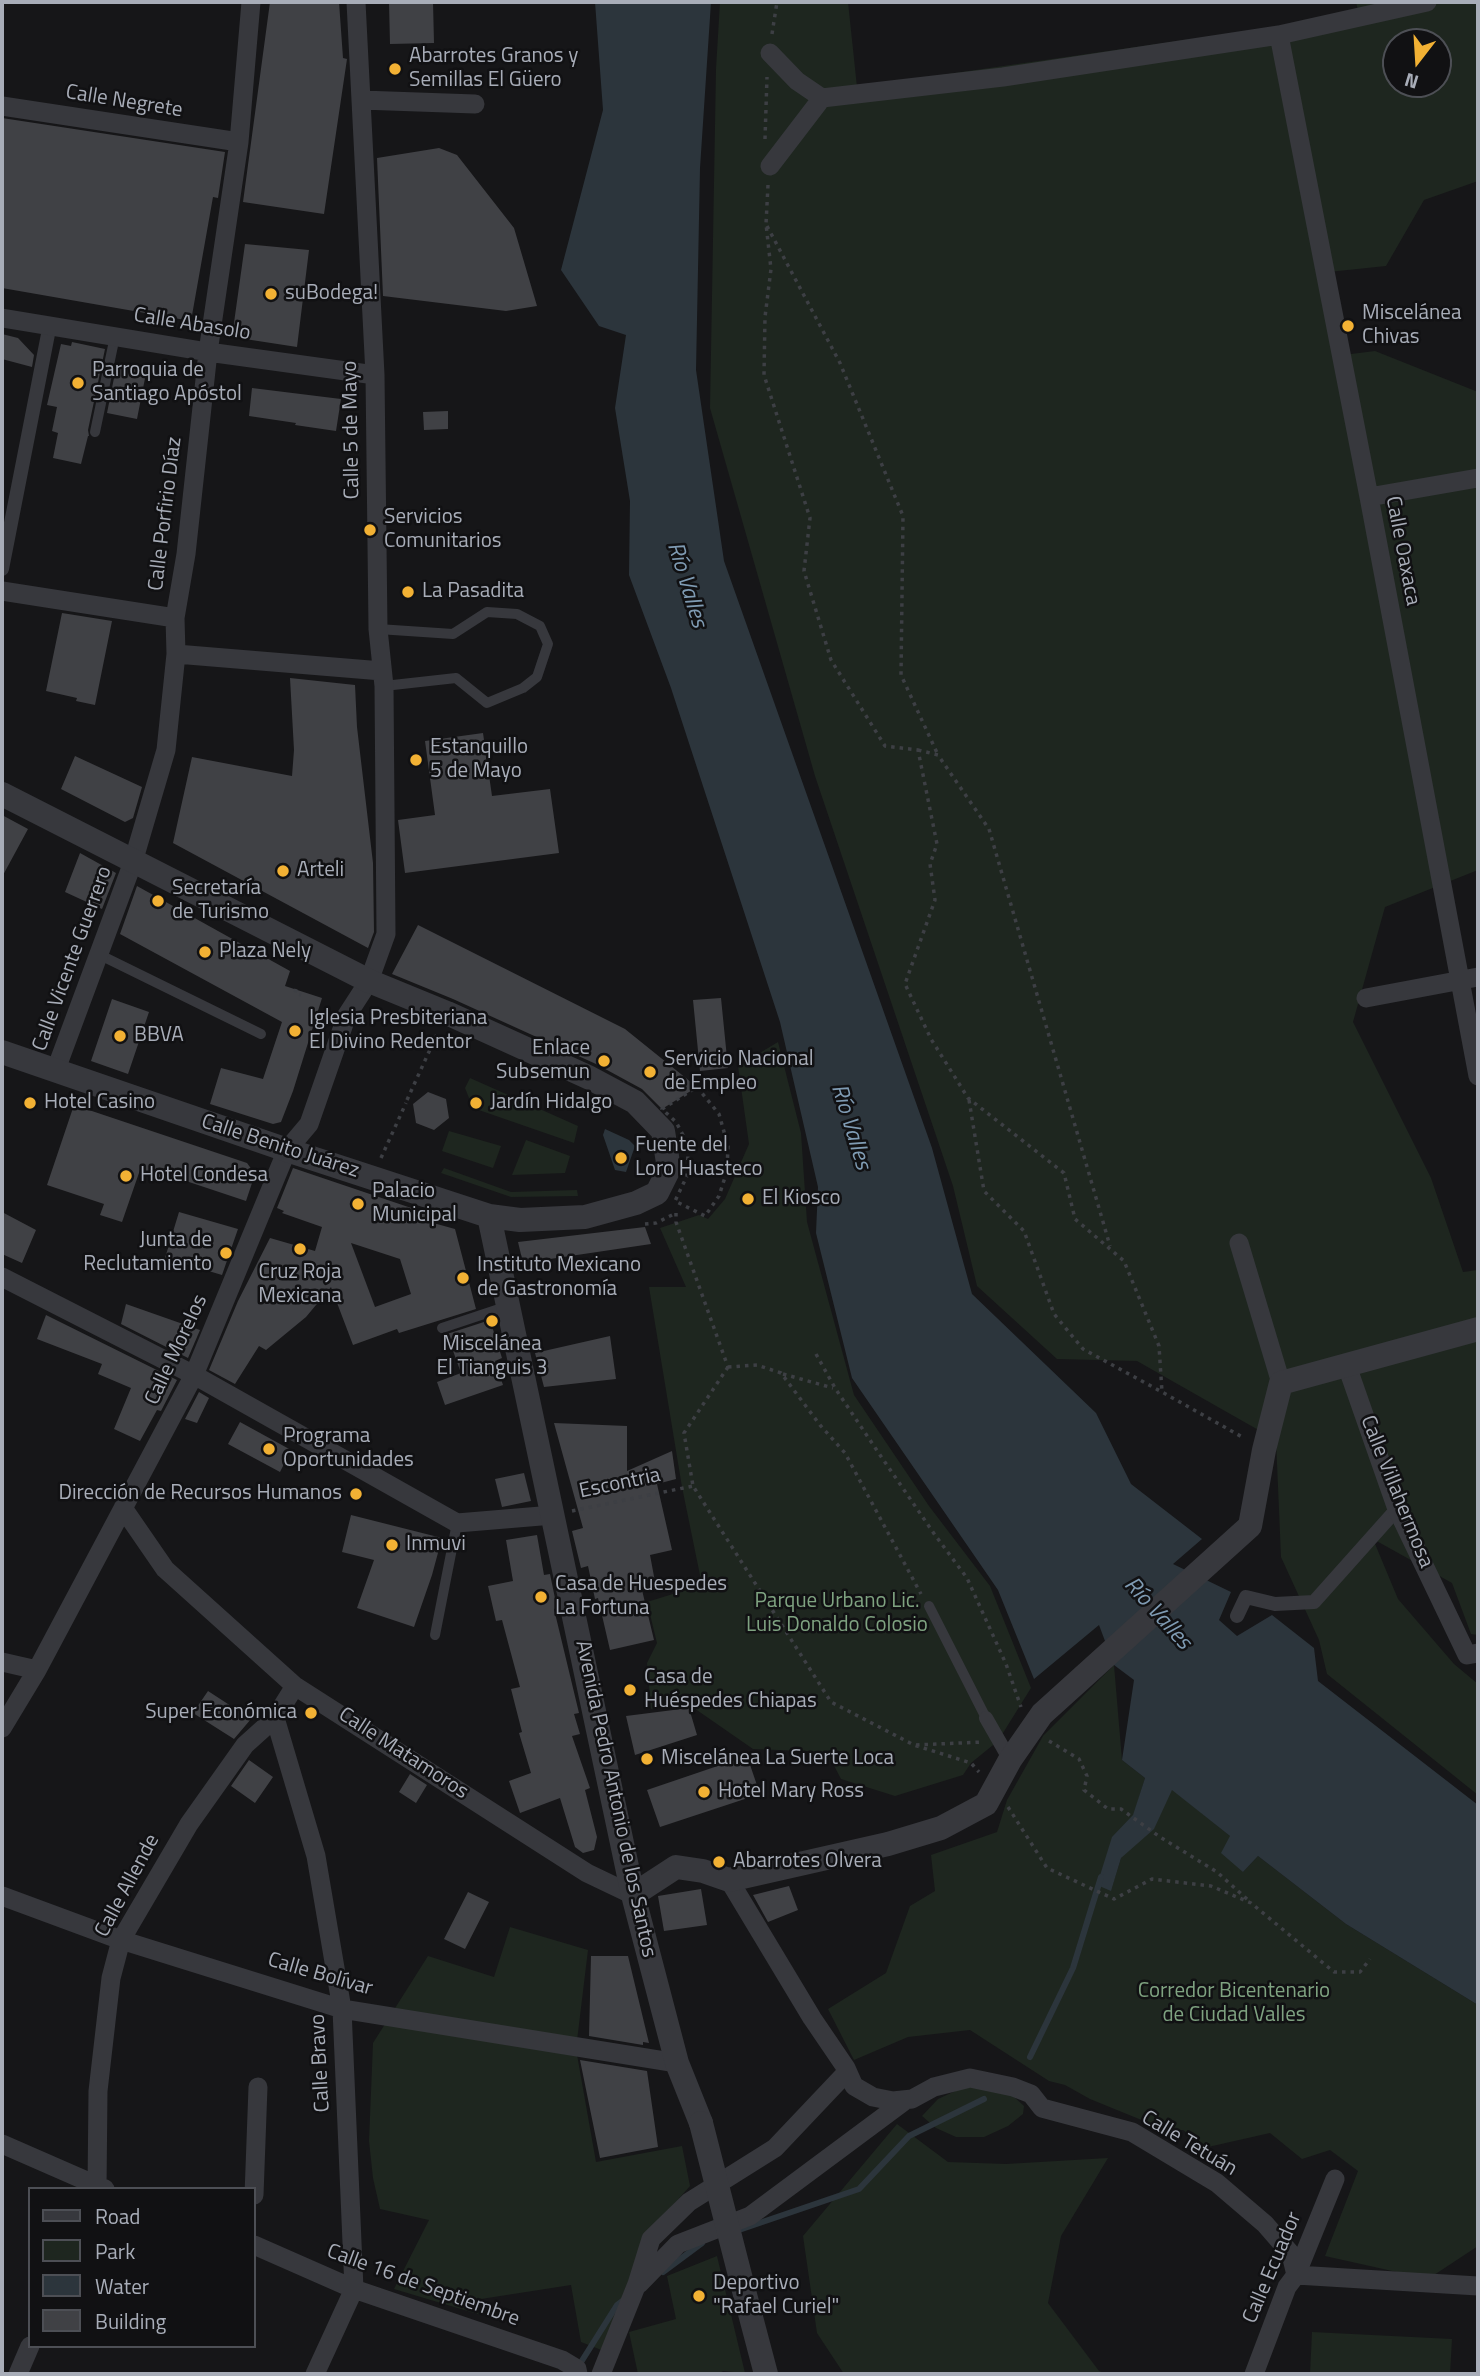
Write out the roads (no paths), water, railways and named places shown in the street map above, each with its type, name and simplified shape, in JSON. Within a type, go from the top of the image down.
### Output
[{"type":"street","name":"Calle Porfirio Díaz","points":[[133,862],[166,750],[176,654],[175,618],[186,554],[208,352],[239,142],[251,2]]},
{"type":"street","name":"Calle 5 de Mayo","points":[[356,2],[375,375],[378,629],[383,678],[386,934],[369,981]]},
{"type":"street","points":[[770,53],[797,81],[822,98],[1003,77],[1279,35],[1427,2]]},
{"type":"street","name":"Calle Oaxaca","points":[[1279,35],[1369,497],[1469,979],[1478,1076]]},
{"type":"street","points":[[770,166],[822,98]]},
{"type":"street","points":[[361,100],[475,104]]},
{"type":"street","name":"Calle Negrete","points":[[2,106],[239,142]]},
{"type":"street","name":"Calle Abasolo","points":[[2,318],[208,352],[375,375]]},
{"type":"street","points":[[2,569],[50,324]]},
{"type":"street","points":[[1369,497],[1478,478]]},
{"type":"street","points":[[2,591],[175,618]]},
{"type":"street","points":[[176,654],[383,678]]},
{"type":"street","points":[[2,793],[369,981]]},
{"type":"street","name":"Calle Vicente Guerrero","points":[[55,1072],[133,862]]},
{"type":"street","points":[[1366,998],[1469,979]]},
{"type":"street","name":"Calle Morelos","points":[[2,1728],[37,1670],[194,1375],[287,1150],[309,1124],[347,1015],[369,981]]},
{"type":"street","name":"Calle Benito Juárez","points":[[2,1052],[489,1216],[520,1220],[585,1217],[636,1203],[657,1193],[672,1170],[663,1131],[635,1102],[590,1078],[369,981]]},
{"type":"street","name":"Avenida Pedro Antonio de los Santos","points":[[489,1216],[633,1895],[677,2063],[701,2123],[766,2374]]},
{"type":"street","points":[[633,1895],[676,1867],[703,1871],[729,1880],[888,1844],[941,1828],[986,1804],[996,1788],[1004,1751],[1250,1526],[1264,1450],[1281,1383],[1238,1242]]},
{"type":"street","points":[[2,1277],[194,1375],[457,1523],[553,1515]]},
{"type":"street","points":[[1281,1383],[1478,1329]]},
{"type":"street","name":"Calle Villahermosa","points":[[1347,1366],[1397,1509],[1472,1654]]},
{"type":"street","name":"Calle Matamoros","points":[[123,1508],[165,1569],[295,1685],[586,1873],[633,1895]]},
{"type":"street","points":[[1237,1616],[1247,1597],[1275,1604],[1314,1602],[1397,1509]]},
{"type":"street","points":[[2,1662],[37,1670]]},
{"type":"street","name":"Calle Allende","points":[[100,2187],[98,2091],[111,1978],[121,1940],[189,1824],[245,1745],[275,1718],[295,1685]]},
{"type":"street","name":"Calle Bravo","points":[[275,1718],[316,1856],[342,2009],[354,2289]]},
{"type":"street","points":[[986,1718],[1004,1751]]},
{"type":"street","points":[[729,1880],[854,2086],[873,2097],[900,2100]]},
{"type":"street","name":"Calle Bolívar","points":[[2,1896],[121,1940],[342,2009],[677,2063]]},
{"type":"street","points":[[601,2374],[651,2239],[689,2202],[775,2148],[847,2072]]},
{"type":"street","name":"Calle Tetuán","points":[[635,2288],[678,2244],[750,2216],[900,2100],[912,2099],[934,2087],[970,2078],[1013,2087],[1031,2094],[1042,2108],[1132,2132],[1217,2183],[1265,2224],[1291,2254],[1296,2275]]},
{"type":"street","points":[[254,2187],[258,2087]]},
{"type":"street","points":[[2,2144],[98,2187]]},
{"type":"street","name":"Calle Ecuador","points":[[1254,2374],[1287,2287],[1296,2275],[1335,2179]]},
{"type":"street","name":"Calle 16 de Septiembre","points":[[256,2246],[354,2289],[562,2360],[577,2372]]},
{"type":"street","points":[[1296,2275],[1478,2286]]},
{"type":"street","points":[[315,2374],[354,2289]]},
{"type":"street","points":[[18,2374],[29,2348]]},
{"type":"lane","points":[[95,432],[115,336]]},
{"type":"lane","points":[[378,629],[453,634],[487,612],[517,614],[540,626],[548,644],[537,677],[523,688],[488,703],[456,678],[383,678]]},
{"type":"lane","points":[[98,954],[261,1034]]},
{"type":"lane","points":[[442,1328],[509,1306]]},
{"type":"lane","points":[[435,1635],[457,1523]]},
{"type":"lane","points":[[929,1606],[986,1718]]},
{"type":"water","name":"Río Valles","points":[[595,2],[711,2],[700,168],[696,370],[724,561],[932,1148],[972,1294],[1096,1413],[1131,1484],[1202,1539],[1173,1564],[1231,1592],[1219,1620],[1237,1636],[1272,1615],[1314,1648],[1318,1681],[1478,1805],[1478,2005],[1346,1924],[1258,1856],[1243,1872],[1221,1853],[1230,1836],[1172,1790],[1154,1829],[1121,1858],[1111,1891],[1097,1885],[1112,1837],[1133,1815],[1145,1778],[1122,1760],[1134,1680],[1114,1665],[1099,1625],[1034,1679],[998,1590],[852,1378],[816,1233],[818,1187],[780,1022],[671,688],[629,575],[630,501],[615,408],[626,335],[599,326],[561,270],[603,110]]},
{"type":"water","name":"Fuente del Loro Huasteco","points":[[605,1129],[629,1140],[635,1146],[626,1172],[615,1170],[603,1135]]},
{"type":"waterway","points":[[1030,2057],[1073,1968],[1101,1877]]},
{"type":"waterway","points":[[739,2230],[859,2189],[909,2136],[984,2099]]},
{"type":"waterway","points":[[663,2272],[702,2243]]},
{"type":"waterway","points":[[578,2367],[617,2305],[626,2298]]},
{"type":"place","name":"Abarrotes Granos y Semillas El Güero","points":[[395,69]]},
{"type":"place","name":"suBodega!","points":[[271,294]]},
{"type":"place","name":"Miscelánea Chivas","points":[[1348,326]]},
{"type":"place","name":"Parroquia de Santiago Apóstol","points":[[78,383]]},
{"type":"place","name":"Servicios Comunitarios","points":[[370,530]]},
{"type":"place","name":"La Pasadita","points":[[408,592]]},
{"type":"place","name":"Estanquillo 5 de Mayo","points":[[416,760]]},
{"type":"place","name":"Arteli","points":[[283,871]]},
{"type":"place","name":"Secretaría de Turismo","points":[[158,901]]},
{"type":"place","name":"Plaza Nely","points":[[205,952]]},
{"type":"place","name":"Iglesia Presbiteriana El Divino Redentor","points":[[295,1031]]},
{"type":"place","name":"BBVA","points":[[120,1036]]},
{"type":"place","name":"Enlace Subsemun","points":[[604,1061]]},
{"type":"place","name":"Servicio Nacional de Empleo","points":[[650,1072]]},
{"type":"place","name":"Hotel Casino","points":[[30,1103]]},
{"type":"place","name":"Jardín Hidalgo","points":[[476,1103]]},
{"type":"place","name":"Fuente del Loro Huasteco","points":[[621,1158]]},
{"type":"place","name":"Hotel Condesa","points":[[126,1176]]},
{"type":"place","name":"El Kiosco","points":[[748,1199]]},
{"type":"place","name":"Palacio Municipal","points":[[358,1204]]},
{"type":"place","name":"Cruz Roja Mexicana","points":[[300,1249]]},
{"type":"place","name":"Junta de Reclutamiento","points":[[226,1253]]},
{"type":"place","name":"Instituto Mexicano de Gastronomía","points":[[463,1278]]},
{"type":"place","name":"Miscelánea El Tianguis 3","points":[[492,1321]]},
{"type":"place","name":"Programa Oportunidades","points":[[269,1449]]},
{"type":"place","name":"Dirección de Recursos Humanos","points":[[356,1494]]},
{"type":"place","name":"Inmuvi","points":[[392,1545]]},
{"type":"place","name":"Casa de Huespedes La Fortuna","points":[[541,1597]]},
{"type":"place","name":"Casa de Huéspedes Chiapas","points":[[630,1690]]},
{"type":"place","name":"Super Económica","points":[[311,1713]]},
{"type":"place","name":"Miscelánea La Suerte Loca","points":[[647,1759]]},
{"type":"place","name":"Hotel Mary Ross","points":[[704,1792]]},
{"type":"place","name":"Abarrotes Olvera","points":[[719,1862]]},
{"type":"place","name":"Deportivo \"Rafael Curiel\"","points":[[699,2296]]},
{"type":"park label","name":"Parque Urbano Lic. Luis Donaldo Colosio","points":[[837,1614]]},
{"type":"park label","name":"Corredor Bicentenario de Ciudad Valles","points":[[1234,2004]]}]
